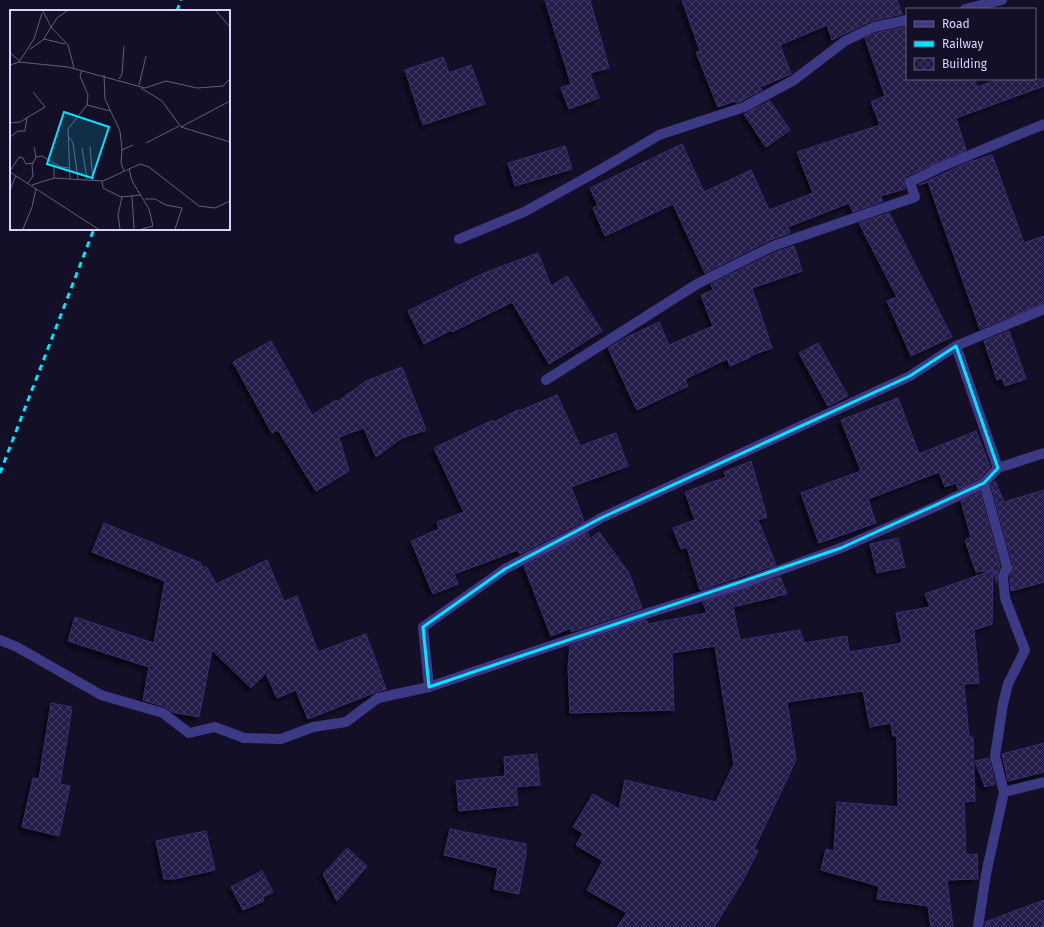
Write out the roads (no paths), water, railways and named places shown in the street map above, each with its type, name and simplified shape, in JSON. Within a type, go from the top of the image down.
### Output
[{"type":"street","points":[[969,8],[1002,0]]},
{"type":"street","points":[[460,239],[524,212],[659,135],[744,107],[794,80],[845,42],[874,27],[906,20]]},
{"type":"street","points":[[546,380],[696,284],[773,246],[915,197],[910,182],[1044,124]]},
{"type":"street","points":[[429,687],[423,627],[505,569],[567,538],[601,518],[910,376],[956,346],[1044,309]]},
{"type":"street","points":[[956,346],[998,468]]},
{"type":"street","points":[[0,640],[17,647],[101,695],[163,713],[189,733],[215,726],[244,738],[281,738],[313,727],[346,722],[378,698],[429,687],[651,612],[744,583],[840,548],[937,506],[984,483],[998,468],[1044,453]]},
{"type":"street","points":[[978,927],[986,874],[1004,792],[995,756],[1003,704],[1008,684],[1025,650],[1005,598],[1003,576],[1007,567],[984,483]]},
{"type":"street","points":[[1004,792],[1044,782]]},
{"type":"railway","points":[[177,10],[181,0]]},
{"type":"railway","points":[[0,473],[94,230]]}]
